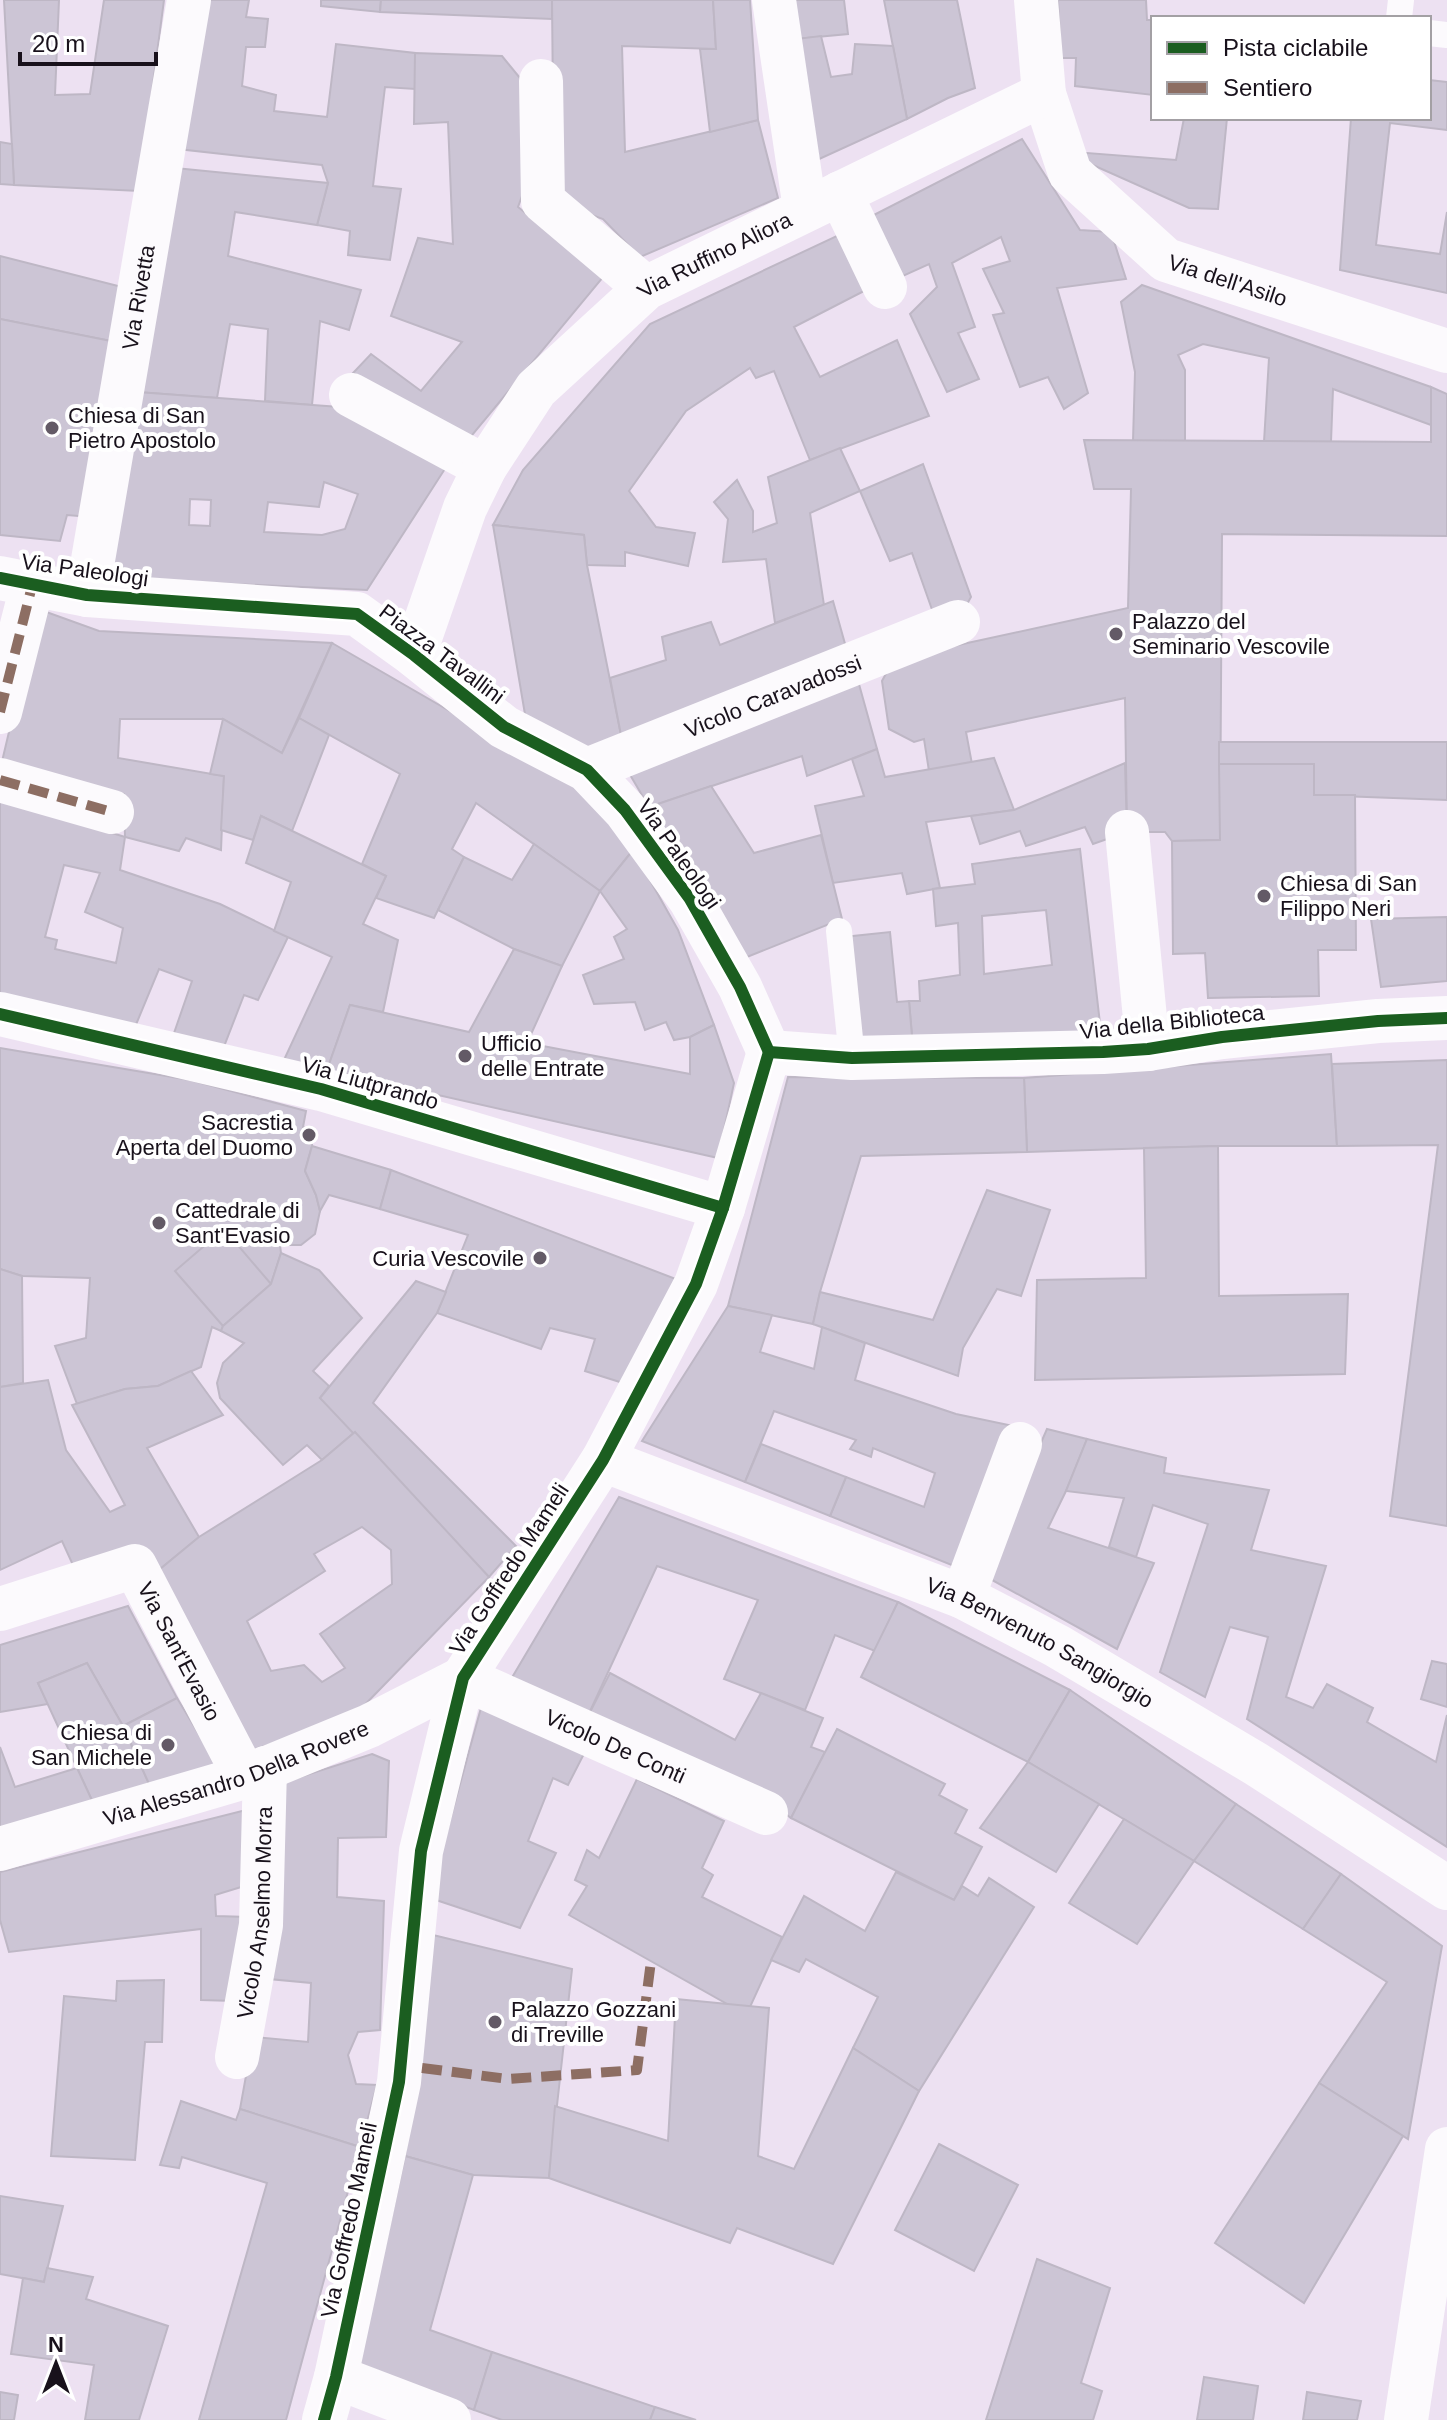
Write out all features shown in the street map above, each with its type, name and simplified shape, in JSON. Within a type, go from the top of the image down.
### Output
[{"type":"street","name":"Via Rivetta","points":[[87,595],[189,0]]},
{"type":"street","points":[[774,0],[823,201],[885,287]]},
{"type":"street","name":"Via dell'Asilo","points":[[1036,0],[1044,94],[1070,173],[1166,260],[1447,351]]},
{"type":"street","points":[[541,81],[543,201],[646,288]]},
{"type":"street","name":"Via Ruffino Aliora","points":[[465,508],[485,467],[536,389],[646,288],[1044,94]]},
{"type":"street","points":[[351,395],[485,467]]},
{"type":"street","name":"Piazza Tavallini","points":[[414,655],[465,508]]},
{"type":"street","name":"Via Paleologi","points":[[16,582],[87,595],[357,614]]},
{"type":"street","points":[[0,712],[16,582]]},
{"type":"street","name":"Piazza Tavallini","points":[[357,614],[504,727]]},
{"type":"street","name":"Vicolo Caravadossi","points":[[587,770],[958,622]]},
{"type":"street","name":"Via Paleologi","points":[[504,727],[587,770],[625,810],[690,899],[740,987],[769,1052]]},
{"type":"street","points":[[0,780],[112,812]]},
{"type":"street","points":[[1127,832],[1148,1049]]},
{"type":"street","name":"Via Liutprando","points":[[0,1014],[321,1089],[723,1208]]},
{"type":"street","name":"Via della Biblioteca","points":[[769,1052],[852,1058],[1148,1049],[1222,1037],[1378,1021],[1447,1018]]},
{"type":"street","name":"Via Goffredo Mameli","points":[[324,2420],[336,2377],[399,2082],[421,1851],[463,1678],[603,1460],[696,1284],[723,1208],[769,1052]]},
{"type":"street","points":[[963,1597],[1020,1444]]},
{"type":"street","name":"Via Benvenuto Sangiorgio","points":[[603,1460],[963,1597],[1057,1646],[1256,1764],[1447,1888]]},
{"type":"street","name":"Via Sant'Evasio","points":[[0,1609],[135,1566],[255,1773]]},
{"type":"street","name":"Via Alessandro Della Rovere","points":[[0,1849],[255,1773],[369,1726],[463,1678]]},
{"type":"street","name":"Vicolo De Conti","points":[[463,1678],[766,1813]]},
{"type":"street","name":"Vicolo Anselmo Morra","points":[[237,2057],[261,1925],[255,1773]]},
{"type":"street","points":[[1406,2420],[1447,2149]]},
{"type":"street","points":[[336,2377],[449,2420]]},
{"type":"lane","points":[[839,931],[852,1058]]},
{"type":"building","points":[[4,0],[59,0],[55,95],[90,94],[104,0],[164,0],[139,191],[14,185]]},
{"type":"building","points":[[204,0],[249,0],[246,17],[268,19],[265,47],[246,47],[242,86],[276,95],[274,111],[327,117],[336,44],[415,53],[415,89],[385,87],[373,186],[401,189],[390,260],[348,255],[350,231],[317,225],[328,183],[322,165],[178,149]]},
{"type":"building","points":[[321,0],[381,0],[380,12],[321,6]]},
{"type":"building","points":[[381,0],[552,0],[552,19],[380,12]]},
{"type":"building","points":[[552,0],[713,0],[716,49],[622,46],[625,152],[758,120],[778,198],[640,257],[603,219],[554,201]]},
{"type":"building","points":[[713,0],[750,0],[758,120],[710,132],[700,49],[716,49]]},
{"type":"building","points":[[791,0],[844,0],[848,34],[796,39]]},
{"type":"building","points":[[884,0],[957,0],[975,88],[907,119]]},
{"type":"building","points":[[1058,0],[1146,0],[1147,20],[1151,20],[1151,95],[1075,86],[1076,58],[1061,58]]},
{"type":"building","points":[[821,36],[831,77],[852,74],[855,44],[893,46],[907,119],[817,160],[796,39]]},
{"type":"building","points":[[415,53],[502,56],[524,83],[533,166],[518,207],[604,276],[468,440],[353,373],[371,354],[421,391],[462,342],[391,316],[418,238],[453,244],[448,122],[414,124]]},
{"type":"building","points":[[1431,80],[1447,82],[1447,130],[1390,123],[1376,245],[1440,254],[1447,212],[1447,293],[1340,270],[1351,120],[1431,120]]},
{"type":"building","points":[[1184,120],[1227,120],[1218,209],[1189,208],[1077,158],[1075,152],[1176,160]]},
{"type":"building","points":[[1022,139],[1080,230],[1111,232],[1126,279],[1057,288],[1088,393],[1064,409],[1048,377],[1020,387],[993,315],[1004,313],[983,269],[1010,261],[1001,237],[952,263],[975,327],[958,333],[979,379],[947,392],[910,314],[937,287],[929,264],[894,280],[866,219]]},
{"type":"building","points":[[0,142],[12,144],[14,185],[0,184]]},
{"type":"building","points":[[175,168],[328,183],[317,225],[235,212],[228,256],[361,290],[349,330],[320,321],[312,405],[265,401],[268,329],[230,324],[217,398],[137,392]]},
{"type":"building","points":[[841,234],[866,290],[794,327],[820,377],[897,340],[929,416],[810,460],[774,371],[756,378],[750,368],[686,411],[629,491],[656,527],[695,533],[688,566],[625,552],[625,566],[587,565],[584,535],[493,525],[523,470],[650,324]]},
{"type":"building","points":[[0,256],[122,287],[116,342],[0,319]]},
{"type":"building","points":[[1142,285],[1431,387],[1431,425],[1333,389],[1331,442],[1264,442],[1269,358],[1203,344],[1178,355],[1185,370],[1185,441],[1133,441],[1135,372],[1121,302]]},
{"type":"building","name":"Chiesa di San Pietro Apostolo","points":[[0,319],[116,342],[90,517],[67,515],[60,541],[0,535]]},
{"type":"building","name":"Palazzo del Seminario Vescovile","points":[[1431,387],[1447,394],[1447,536],[1222,534],[1220,840],[1172,841],[1165,832],[1127,832],[1125,698],[966,732],[972,764],[929,771],[924,739],[914,742],[889,729],[882,681],[894,659],[1128,608],[1131,489],[1094,489],[1084,440],[1431,442]]},
{"type":"building","points":[[137,392],[340,407],[450,461],[367,590],[125,579],[105,573]],"holes":[[[324,482],[358,494],[345,529],[322,535],[264,532],[268,502],[319,507]],[[190,499],[211,500],[210,526],[189,525]]]},
{"type":"building","points":[[840,448],[860,491],[810,513],[824,605],[775,623],[766,559],[723,562],[728,519],[714,502],[737,480],[753,511],[753,532],[777,523],[768,477]]},
{"type":"building","points":[[923,464],[971,597],[966,606],[935,618],[912,553],[890,561],[860,491]]},
{"type":"building","points":[[493,525],[584,535],[587,565],[621,735],[574,753],[527,726]]},
{"type":"building","points":[[833,601],[847,651],[621,735],[610,678],[666,660],[662,637],[711,622],[720,645]]},
{"type":"building","points":[[38,609],[99,631],[332,643],[282,753],[223,719],[120,719],[118,758],[224,776],[221,850],[186,838],[179,851],[125,837],[124,794],[0,770]]},
{"type":"building","points":[[332,643],[590,792],[633,850],[600,891],[476,803],[452,849],[464,857],[434,918],[376,898],[386,876],[362,864],[400,774],[299,718]]},
{"type":"building","points":[[857,677],[877,749],[807,776],[802,756],[649,807],[626,768]]},
{"type":"building","points":[[299,718],[329,735],[292,831],[261,816],[253,840],[221,830],[224,776],[210,774],[223,719],[282,753]]},
{"type":"building","points":[[1219,742],[1447,742],[1447,800],[1314,795],[1314,764],[1219,764]]},
{"type":"building","points":[[877,749],[885,777],[994,758],[1014,810],[926,822],[940,888],[907,894],[902,873],[833,883],[815,806],[864,796],[852,759]]},
{"type":"building","points":[[1125,763],[1127,832],[1093,844],[1085,827],[1026,846],[1020,831],[980,844],[971,816],[1014,810]]},
{"type":"building","name":"Chiesa di San Filippo Neri","points":[[1219,764],[1314,764],[1314,795],[1355,795],[1356,950],[1318,950],[1319,996],[1208,998],[1205,953],[1173,954],[1172,841],[1220,840]]},
{"type":"building","points":[[711,786],[754,853],[821,835],[842,919],[742,959],[649,807]]},
{"type":"building","points":[[0,798],[125,837],[120,870],[220,904],[288,937],[258,1000],[244,995],[223,1049],[173,1036],[192,981],[159,969],[135,1027],[0,1000]],"holes":[[[64,865],[100,873],[85,912],[123,928],[116,963],[55,949],[57,940],[45,937]]]},
{"type":"building","points":[[261,816],[386,876],[363,924],[398,940],[383,1012],[350,1005],[327,1070],[283,1062],[332,957],[274,931],[291,882],[246,863]]},
{"type":"building","points":[[534,844],[600,891],[562,966],[514,949],[438,910],[464,857],[512,880]]},
{"type":"building","points":[[1080,849],[1102,1041],[913,1048],[909,1001],[920,1001],[919,981],[960,975],[958,923],[936,926],[933,889],[975,884],[972,864]],"holes":[[[1046,910],[1052,965],[984,974],[982,916]]]},
{"type":"building","points":[[633,850],[678,930],[714,1025],[690,1037],[674,1040],[666,1022],[645,1030],[635,1002],[594,1004],[583,975],[624,959],[614,937],[627,929],[600,891]]},
{"type":"building","points":[[1447,917],[1447,981],[1381,987],[1371,919]]},
{"type":"building","points":[[890,932],[897,1002],[909,1001],[913,1048],[857,1049],[844,937]]},
{"type":"building","name":"Ufficio delle Entrate","points":[[514,949],[562,966],[527,1043],[690,1074],[690,1037],[714,1025],[734,1083],[718,1158],[327,1070],[350,1005],[469,1032]]},
{"type":"building","name":"Cattedrale di Sant'Evasio","points":[[0,1048],[190,1080],[306,1111],[303,1127],[312,1130],[312,1146],[305,1171],[320,1211],[315,1234],[301,1245],[280,1245],[281,1253],[271,1284],[221,1331],[212,1327],[201,1367],[158,1386],[125,1389],[77,1404],[55,1346],[86,1338],[90,1278],[22,1276],[0,1269]]},
{"type":"building","points":[[1331,1054],[1337,1146],[1027,1152],[1024,1078]]},
{"type":"building","points":[[1447,1060],[1447,1526],[1390,1516],[1438,1145],[1337,1146],[1332,1064]]},
{"type":"building","points":[[788,1077],[1024,1078],[1027,1152],[861,1156],[813,1324],[728,1306]]},
{"type":"building","points":[[312,1146],[391,1170],[380,1209],[329,1195],[320,1211],[305,1171]]},
{"type":"building","points":[[1218,1146],[1219,1296],[1348,1294],[1345,1374],[1035,1380],[1037,1280],[1146,1278],[1144,1148]]},
{"type":"building","name":"Curia Vescovile","points":[[391,1170],[681,1281],[623,1383],[585,1371],[595,1339],[550,1328],[541,1349],[437,1313],[468,1235],[380,1209]]},
{"type":"building","points":[[987,1190],[1050,1210],[1021,1296],[997,1289],[963,1348],[958,1376],[813,1324],[820,1292],[933,1320]]},
{"type":"building","points":[[224,1229],[271,1284],[223,1326],[175,1271]]},
{"type":"building","points":[[281,1253],[319,1270],[362,1318],[313,1371],[329,1386],[320,1398],[355,1432],[322,1460],[307,1445],[283,1465],[220,1398],[217,1383],[223,1363],[244,1343],[221,1331],[223,1326],[271,1284]]},
{"type":"building","points":[[0,1269],[22,1276],[23,1383],[0,1387]]},
{"type":"building","points":[[416,1281],[446,1292],[437,1313],[373,1403],[516,1546],[489,1577],[320,1398]]},
{"type":"building","points":[[728,1306],[772,1315],[760,1352],[814,1369],[822,1327],[865,1343],[855,1380],[956,1414],[1018,1427],[964,1570],[830,1516],[846,1477],[924,1507],[935,1473],[873,1448],[871,1457],[850,1449],[856,1440],[774,1411],[745,1482],[642,1441]]},
{"type":"building","points":[[191,1371],[223,1415],[147,1448],[199,1537],[148,1579],[78,1576],[62,1541],[0,1570],[0,1387],[48,1380],[66,1450],[110,1512],[125,1505],[72,1405],[125,1389],[158,1386]]},
{"type":"building","points":[[1047,1429],[1087,1439],[1048,1528],[1154,1563],[1117,1649],[983,1575]]},
{"type":"building","points":[[355,1432],[489,1577],[350,1720],[242,1753],[148,1579],[199,1537],[322,1460]],"holes":[[[362,1527],[391,1550],[392,1584],[320,1634],[345,1668],[322,1682],[304,1665],[271,1671],[247,1621],[325,1571],[314,1554]]]},
{"type":"building","points":[[1087,1439],[1166,1458],[1164,1473],[1269,1490],[1251,1550],[1326,1566],[1286,1697],[1313,1708],[1327,1684],[1373,1708],[1367,1722],[1436,1762],[1447,1715],[1447,1847],[1247,1719],[1268,1637],[1230,1627],[1205,1697],[1160,1672],[1208,1524],[1153,1505],[1136,1557],[1109,1547],[1124,1498],[1066,1491]]},
{"type":"building","points":[[761,1444],[846,1477],[830,1516],[745,1482]]},
{"type":"building","points":[[619,1497],[898,1602],[875,1651],[835,1635],[805,1710],[724,1679],[758,1600],[657,1566],[586,1720],[507,1686]]},
{"type":"building","points":[[898,1602],[1070,1690],[1028,1762],[861,1677]]},
{"type":"building","points":[[128,1606],[177,1698],[123,1726],[87,1663],[38,1683],[48,1704],[0,1712],[0,1645]]},
{"type":"building","points":[[1432,1661],[1447,1664],[1447,1707],[1421,1699]]},
{"type":"building","points":[[87,1663],[123,1726],[150,1786],[95,1807],[38,1683]]},
{"type":"building","points":[[610,1673],[735,1740],[761,1693],[823,1718],[811,1747],[825,1752],[791,1818],[780,1810],[586,1720]]},
{"type":"building","points":[[1070,1690],[1236,1804],[1194,1861],[1028,1762]]},
{"type":"building","points":[[484,1697],[589,1744],[568,1785],[553,1778],[528,1841],[556,1853],[520,1928],[436,1900],[441,1853]]},
{"type":"building","name":"Chiesa di San Michele","points":[[177,1698],[217,1764],[150,1786],[123,1726]]},
{"type":"building","points":[[837,1729],[945,1784],[939,1795],[967,1810],[955,1833],[982,1847],[954,1900],[791,1818]]},
{"type":"building","points":[[0,1747],[15,1787],[77,1768],[95,1807],[0,1837]]},
{"type":"building","points":[[372,1754],[389,1761],[386,1837],[338,1838],[337,1897],[384,1901],[380,2030],[358,2032],[348,2055],[356,2084],[377,2085],[360,2147],[240,2109],[253,2037],[308,2042],[311,1983],[269,1979],[278,1784]]},
{"type":"building","points":[[1028,1762],[1099,1804],[1056,1872],[980,1828]]},
{"type":"building","points":[[637,1779],[724,1821],[702,1868],[713,1875],[702,1897],[782,1937],[750,2007],[729,2005],[569,1915],[587,1886],[575,1880],[587,1850],[599,1858]]},
{"type":"building","points":[[1236,1804],[1341,1874],[1303,1929],[1194,1861]]},
{"type":"building","points":[[246,1810],[251,1884],[215,1895],[216,1916],[248,1917],[234,2001],[201,2000],[201,1929],[9,1952],[0,1920],[0,1872]]},
{"type":"building","points":[[1124,1819],[1194,1861],[1137,1944],[1069,1903]]},
{"type":"building","points":[[896,1872],[954,1900],[962,1886],[978,1896],[989,1878],[1034,1907],[919,2091],[853,2048],[878,1997],[806,1959],[799,1972],[771,1960],[804,1896],[865,1931]]},
{"type":"building","points":[[1341,1874],[1442,1946],[1408,2139],[1319,2083],[1387,1982],[1303,1929]]},
{"type":"building","name":"Palazzo Gozzani di Treville","points":[[433,1935],[572,1969],[549,2178],[473,2175],[405,2156]]},
{"type":"building","points":[[164,1980],[162,2042],[145,2042],[135,2160],[51,2156],[64,1996],[116,2001],[117,1981]]},
{"type":"building","points":[[676,1999],[769,2008],[758,2156],[794,2169],[853,2048],[919,2091],[833,2264],[737,2228],[730,2243],[549,2178],[555,2106],[668,2141]]},
{"type":"building","points":[[1319,2083],[1403,2136],[1304,2303],[1215,2243]]},
{"type":"building","points":[[181,2101],[236,2120],[240,2109],[360,2147],[286,2420],[199,2420],[267,2183],[182,2157],[179,2168],[160,2165]]},
{"type":"building","points":[[939,2144],[1018,2185],[974,2271],[895,2230]]},
{"type":"building","points":[[405,2156],[473,2175],[430,2330],[492,2352],[474,2410],[358,2367]]},
{"type":"building","points":[[0,2196],[63,2206],[44,2282],[0,2274]]},
{"type":"building","points":[[1037,2259],[1110,2288],[1081,2383],[1102,2391],[1093,2420],[986,2420]]},
{"type":"building","points":[[47,2268],[93,2277],[86,2299],[168,2326],[139,2420],[85,2420],[94,2365],[11,2354],[23,2278],[44,2282]]},
{"type":"building","points":[[492,2352],[655,2407],[650,2420],[502,2420],[474,2410]]},
{"type":"building","points":[[1204,2377],[1258,2386],[1253,2420],[1197,2420]]},
{"type":"building","points":[[0,2392],[18,2395],[14,2420],[0,2420]]},
{"type":"building","points":[[1307,2392],[1361,2401],[1357,2420],[1303,2420]]},
{"type":"building","points":[[655,2407],[696,2420],[650,2420]]},
{"type":"marked path","points":[[0,712],[32,586]]},
{"type":"marked path","points":[[0,780],[112,812]]},
{"type":"marked path","points":[[422,2068],[508,2079],[637,2070],[651,1961]]},
{"type":"cycle path","points":[[0,578],[87,595],[357,614],[504,727],[587,770],[625,810],[690,899],[740,987],[769,1052]]},
{"type":"cycle path","points":[[0,1014],[321,1089],[723,1208]]},
{"type":"cycle path","points":[[769,1052],[852,1058],[1103,1052],[1378,1021],[1447,1018]]},
{"type":"cycle path","points":[[324,2420],[336,2377],[399,2082],[421,1851],[463,1678],[603,1460],[696,1284],[723,1208],[769,1052]]},
{"type":"place","name":"Chiesa di San Pietro Apostolo","points":[[52,428]]},
{"type":"place","name":"Palazzo del Seminario Vescovile","points":[[1116,634]]},
{"type":"place","name":"Chiesa di San Filippo Neri","points":[[1264,896]]},
{"type":"place","name":"Ufficio delle Entrate","points":[[465,1056]]},
{"type":"place","name":"Sacrestia Aperta del Duomo","points":[[309,1135]]},
{"type":"place","name":"Cattedrale di Sant'Evasio","points":[[159,1223]]},
{"type":"place","name":"Curia Vescovile","points":[[540,1258]]},
{"type":"place","name":"Chiesa di San Michele","points":[[168,1745]]},
{"type":"place","name":"Palazzo Gozzani di Treville","points":[[495,2022]]}]
